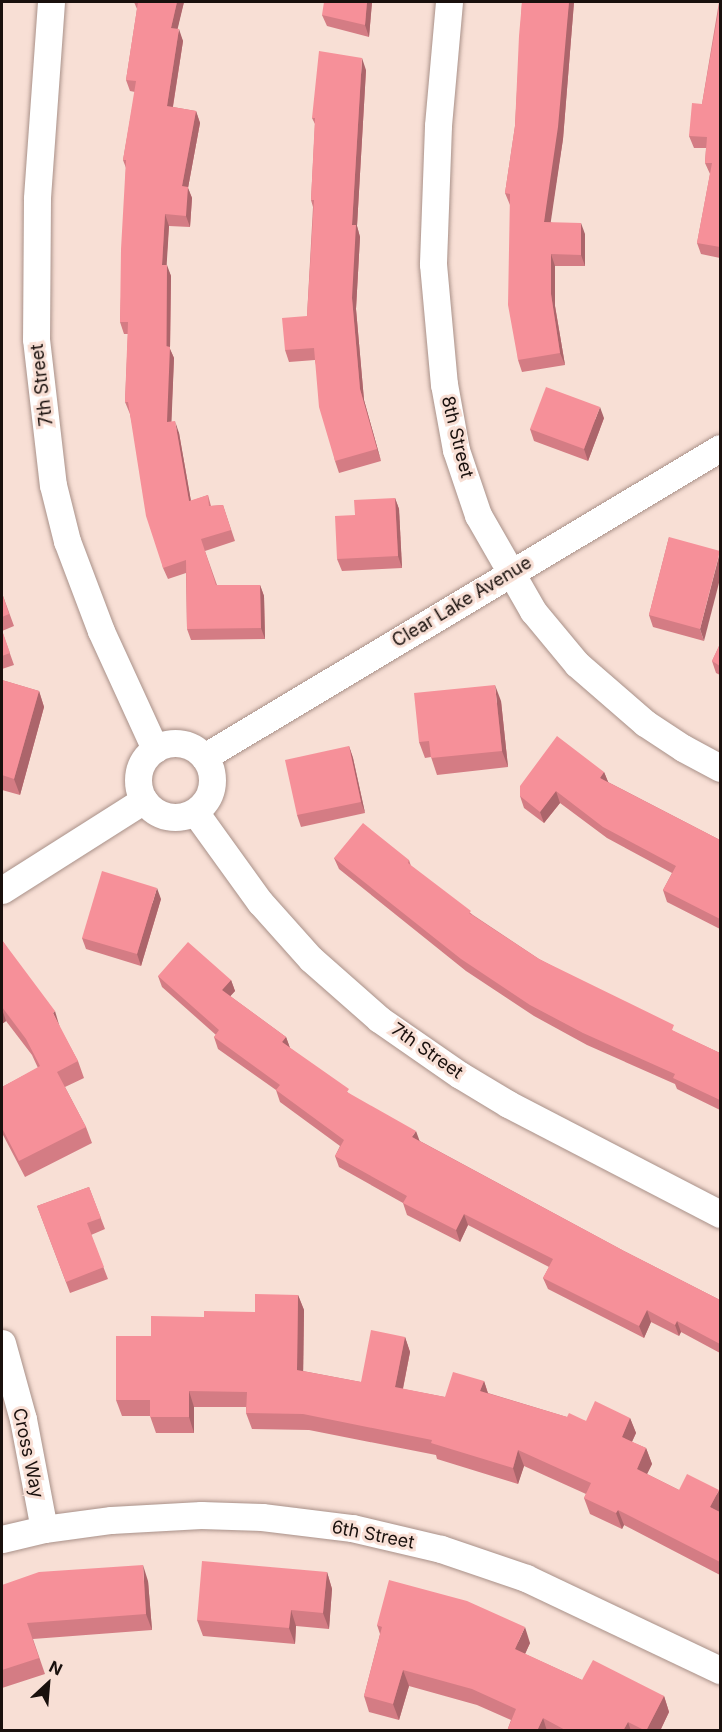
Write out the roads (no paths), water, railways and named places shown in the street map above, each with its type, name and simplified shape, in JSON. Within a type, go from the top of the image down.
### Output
[{"type":"street","name":"7th Street","points":[[51,2],[37,199],[36,339],[53,485],[67,541],[101,630],[155,748]]},
{"type":"street","name":"8th Street","points":[[449,2],[438,126],[433,264],[444,384],[456,450],[478,515],[533,611],[577,664],[610,695],[674,742],[720,768]]},
{"type":"street","name":"Clear Lake Avenue","points":[[204,757],[720,448]]},
{"type":"street","points":[[175,743],[196,749],[204,757],[210,766],[212,786],[209,796],[195,812],[172,817],[161,815],[144,801],[138,778],[140,766],[155,748],[175,743]]},
{"type":"street","points":[[2,890],[144,801]]},
{"type":"street","name":"7th Street","points":[[195,812],[260,902],[311,959],[379,1018],[460,1075],[508,1104],[720,1214]]},
{"type":"street","name":"Cross Way","points":[[2,1343],[23,1419],[44,1529]]},
{"type":"street","name":"6th Street","points":[[2,1539],[44,1529],[111,1520],[201,1515],[262,1517],[352,1528],[441,1549],[526,1578],[720,1670]]}]
